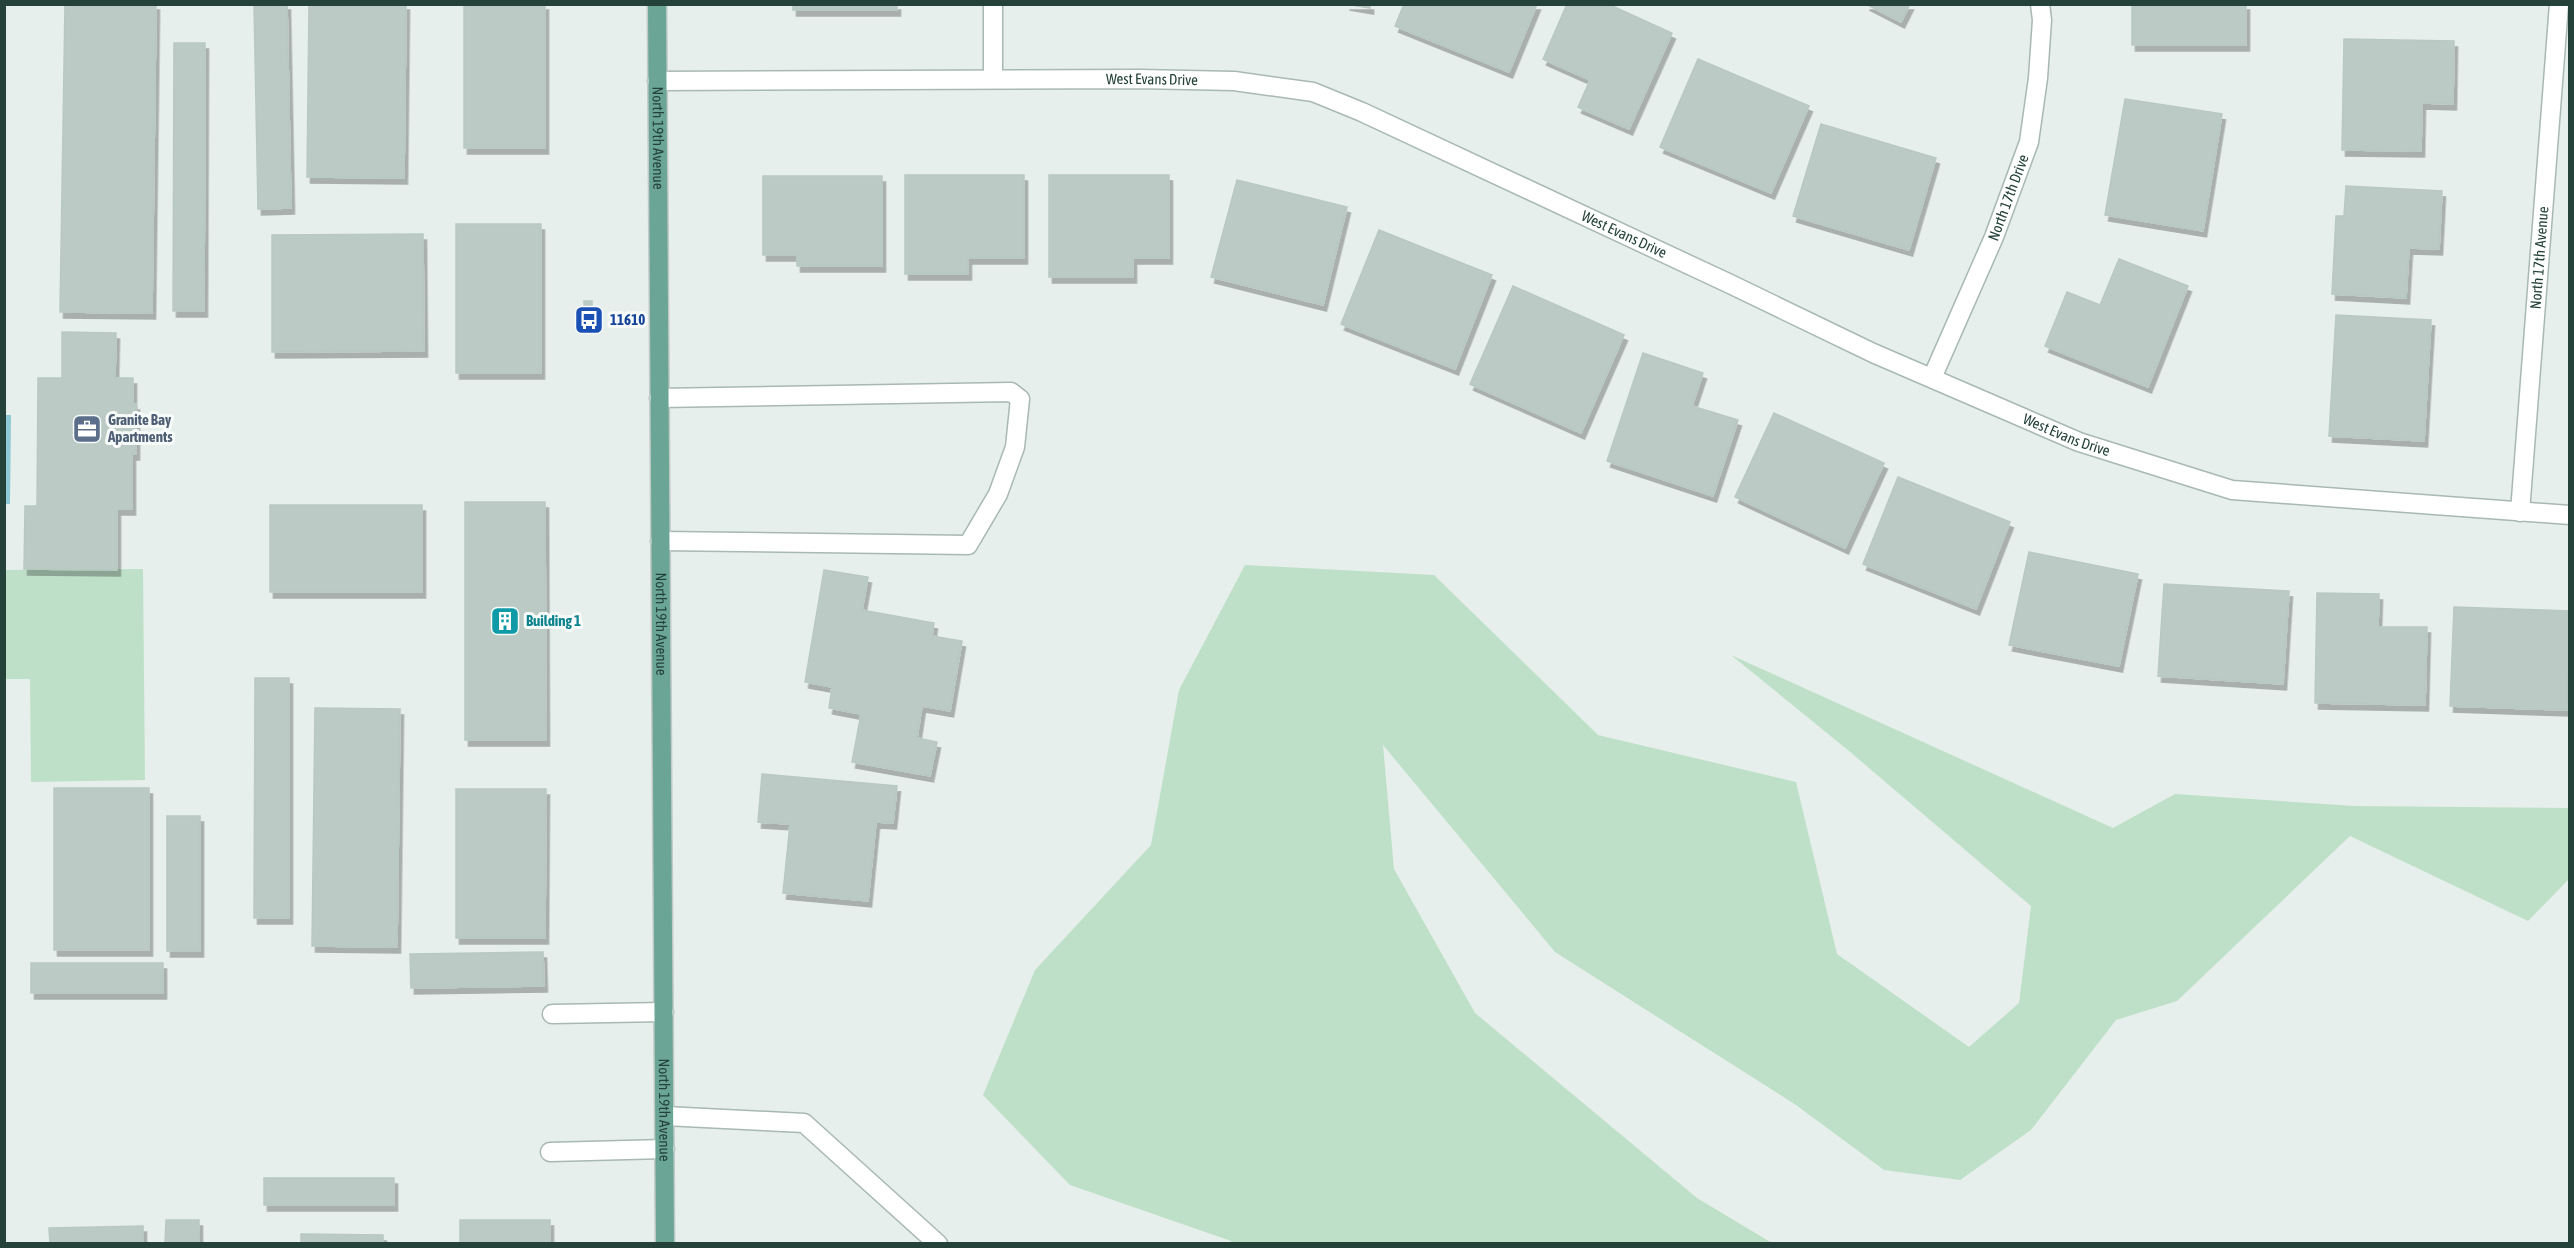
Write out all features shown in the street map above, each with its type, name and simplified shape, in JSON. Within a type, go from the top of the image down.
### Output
[{"type":"main road","name":"North 19th Avenue","points":[[657,4],[665,1244]]},
{"type":"street","points":[[993,4],[993,79]]},
{"type":"street","name":"North 17th Drive","points":[[1932,378],[1994,237],[2028,142],[2038,78],[2043,20],[2040,4]]},
{"type":"street","name":"North 17th Avenue","points":[[2520,512],[2559,4]]},
{"type":"street","name":"West Evans Drive","points":[[657,81],[1139,79],[1234,81],[1313,92],[1405,132],[1873,353],[2079,442],[2232,490],[2570,515]]},
{"type":"street","points":[[659,398],[1011,392],[1020,399],[1015,447],[998,494],[968,545],[660,541]]},
{"type":"street","points":[[552,1014],[664,1012]]},
{"type":"street","points":[[665,1116],[804,1123],[938,1244]]},
{"type":"street","points":[[550,1152],[665,1149]]},
{"type":"green space","points":[[1245,565],[1434,575],[1598,735],[1796,782],[1837,954],[1969,1047],[2019,1003],[2031,906],[1849,751],[1731,655],[2113,828],[2175,794],[2355,806],[2569,808],[2569,879],[2528,921],[2350,836],[2177,1001],[2116,1020],[2031,1130],[1960,1180],[1884,1170],[1796,1105],[1555,952],[1383,745],[1394,869],[1475,1013],[1697,1198],[1772,1243],[1232,1243],[1070,1185],[983,1095],[1035,970],[1151,845],[1179,690]]},
{"type":"green space","points":[[143,569],[145,780],[31,782],[30,679],[5,679],[4,570]]},
{"type":"water","points":[[5,415],[11,415],[10,504],[5,504]]},
{"type":"building","points":[[65,4],[156,4],[152,313],[60,312]]},
{"type":"building","points":[[254,4],[287,4],[291,208],[258,209]]},
{"type":"building","points":[[309,4],[406,4],[404,178],[307,177]]},
{"type":"building","points":[[464,4],[545,4],[545,148],[464,148]]},
{"type":"building","points":[[793,4],[897,4],[897,10],[793,10]]},
{"type":"building","points":[[1346,4],[1370,4],[1370,8]]},
{"type":"building","points":[[1404,4],[1537,4],[1509,72],[1395,26]]},
{"type":"building","points":[[1567,4],[1608,4],[1672,33],[1629,129],[1578,107],[1590,80],[1543,59]]},
{"type":"building","points":[[1866,4],[1910,4],[1901,22]]},
{"type":"building","points":[[2132,4],[2246,4],[2246,45],[2132,45]]},
{"type":"building","points":[[2344,39],[2454,41],[2453,104],[2422,103],[2421,151],[2342,150]]},
{"type":"building","points":[[174,43],[205,43],[204,311],[173,311]]},
{"type":"building","points":[[1698,59],[1809,106],[1771,193],[1660,147]]},
{"type":"building","points":[[2125,99],[2222,114],[2203,231],[2105,215]]},
{"type":"building","points":[[1821,124],[1936,158],[1909,250],[1793,216]]},
{"type":"building","points":[[905,175],[1024,175],[1024,258],[968,258],[968,274],[905,274]]},
{"type":"building","points":[[1049,175],[1169,175],[1169,258],[1133,258],[1133,277],[1049,277]]},
{"type":"building","points":[[763,176],[882,176],[882,266],[797,266],[797,255],[763,255]]},
{"type":"building","points":[[1237,180],[1347,207],[1323,305],[1211,277]]},
{"type":"building","points":[[2346,186],[2442,191],[2439,249],[2409,248],[2406,298],[2332,294],[2336,216],[2344,216]]},
{"type":"building","points":[[456,224],[541,224],[541,373],[456,373]]},
{"type":"building","points":[[1379,230],[1492,275],[1455,369],[1341,324]]},
{"type":"building","points":[[423,234],[424,351],[272,352],[272,235]]},
{"type":"building","points":[[2119,259],[2188,286],[2148,387],[2045,346],[2067,292],[2100,305]]},
{"type":"building","points":[[1513,286],[1624,335],[1581,433],[1470,384]]},
{"type":"building","points":[[584,301],[592,301],[592,326],[585,326]]},
{"type":"building","points":[[2336,315],[2431,320],[2424,441],[2329,436]]},
{"type":"building","name":"Granite Bay Apartments","points":[[62,332],[116,333],[115,378],[133,378],[133,404],[136,404],[136,454],[132,454],[132,509],[117,509],[117,570],[24,569],[25,506],[37,506],[38,378],[62,378]]},
{"type":"building","points":[[1643,353],[1703,373],[1692,406],[1738,420],[1713,496],[1607,461]]},
{"type":"building","points":[[1774,413],[1884,463],[1845,548],[1735,497]]},
{"type":"building","points":[[1898,477],[2010,522],[1976,609],[1863,564]]},
{"type":"building","name":"Building 1","points":[[465,502],[545,502],[546,740],[465,740]]},
{"type":"building","points":[[270,505],[422,505],[422,592],[270,592]]},
{"type":"building","points":[[2029,552],[2138,574],[2119,666],[2009,645]]},
{"type":"building","points":[[824,570],[868,577],[862,610],[934,623],[932,636],[962,641],[950,711],[922,706],[917,738],[937,742],[930,776],[852,762],[861,714],[829,708],[832,687],[805,682]]},
{"type":"building","points":[[2164,584],[2289,591],[2283,684],[2158,676]]},
{"type":"building","points":[[2317,593],[2379,594],[2378,627],[2427,627],[2425,705],[2315,703]]},
{"type":"building","points":[[2454,607],[2570,611],[2567,710],[2450,706]]},
{"type":"building","points":[[255,678],[289,678],[289,918],[254,918]]},
{"type":"building","points":[[315,708],[400,709],[397,947],[312,946]]},
{"type":"building","points":[[762,774],[897,786],[893,823],[876,822],[868,901],[783,893],[790,824],[758,822]]},
{"type":"building","points":[[54,788],[149,788],[149,950],[54,950]]},
{"type":"building","points":[[456,789],[546,789],[545,938],[456,938]]},
{"type":"building","points":[[167,816],[200,816],[200,951],[167,951]]},
{"type":"building","points":[[543,952],[544,986],[411,988],[410,954]]},
{"type":"building","points":[[31,963],[163,963],[163,993],[31,993]]},
{"type":"building","points":[[264,1178],[394,1178],[394,1205],[264,1205]]},
{"type":"building","points":[[166,1220],[199,1220],[199,1244],[165,1244]]},
{"type":"building","points":[[460,1220],[550,1220],[550,1244],[460,1244]]},
{"type":"building","points":[[143,1226],[143,1244],[50,1244],[49,1228]]},
{"type":"building","points":[[301,1234],[383,1235],[383,1244],[301,1244]]},
{"type":"place","name":"11610","points":[[589,320]]},
{"type":"place","name":"Granite Bay Apartments","points":[[87,429]]},
{"type":"place","name":"Building 1","points":[[505,621]]}]
